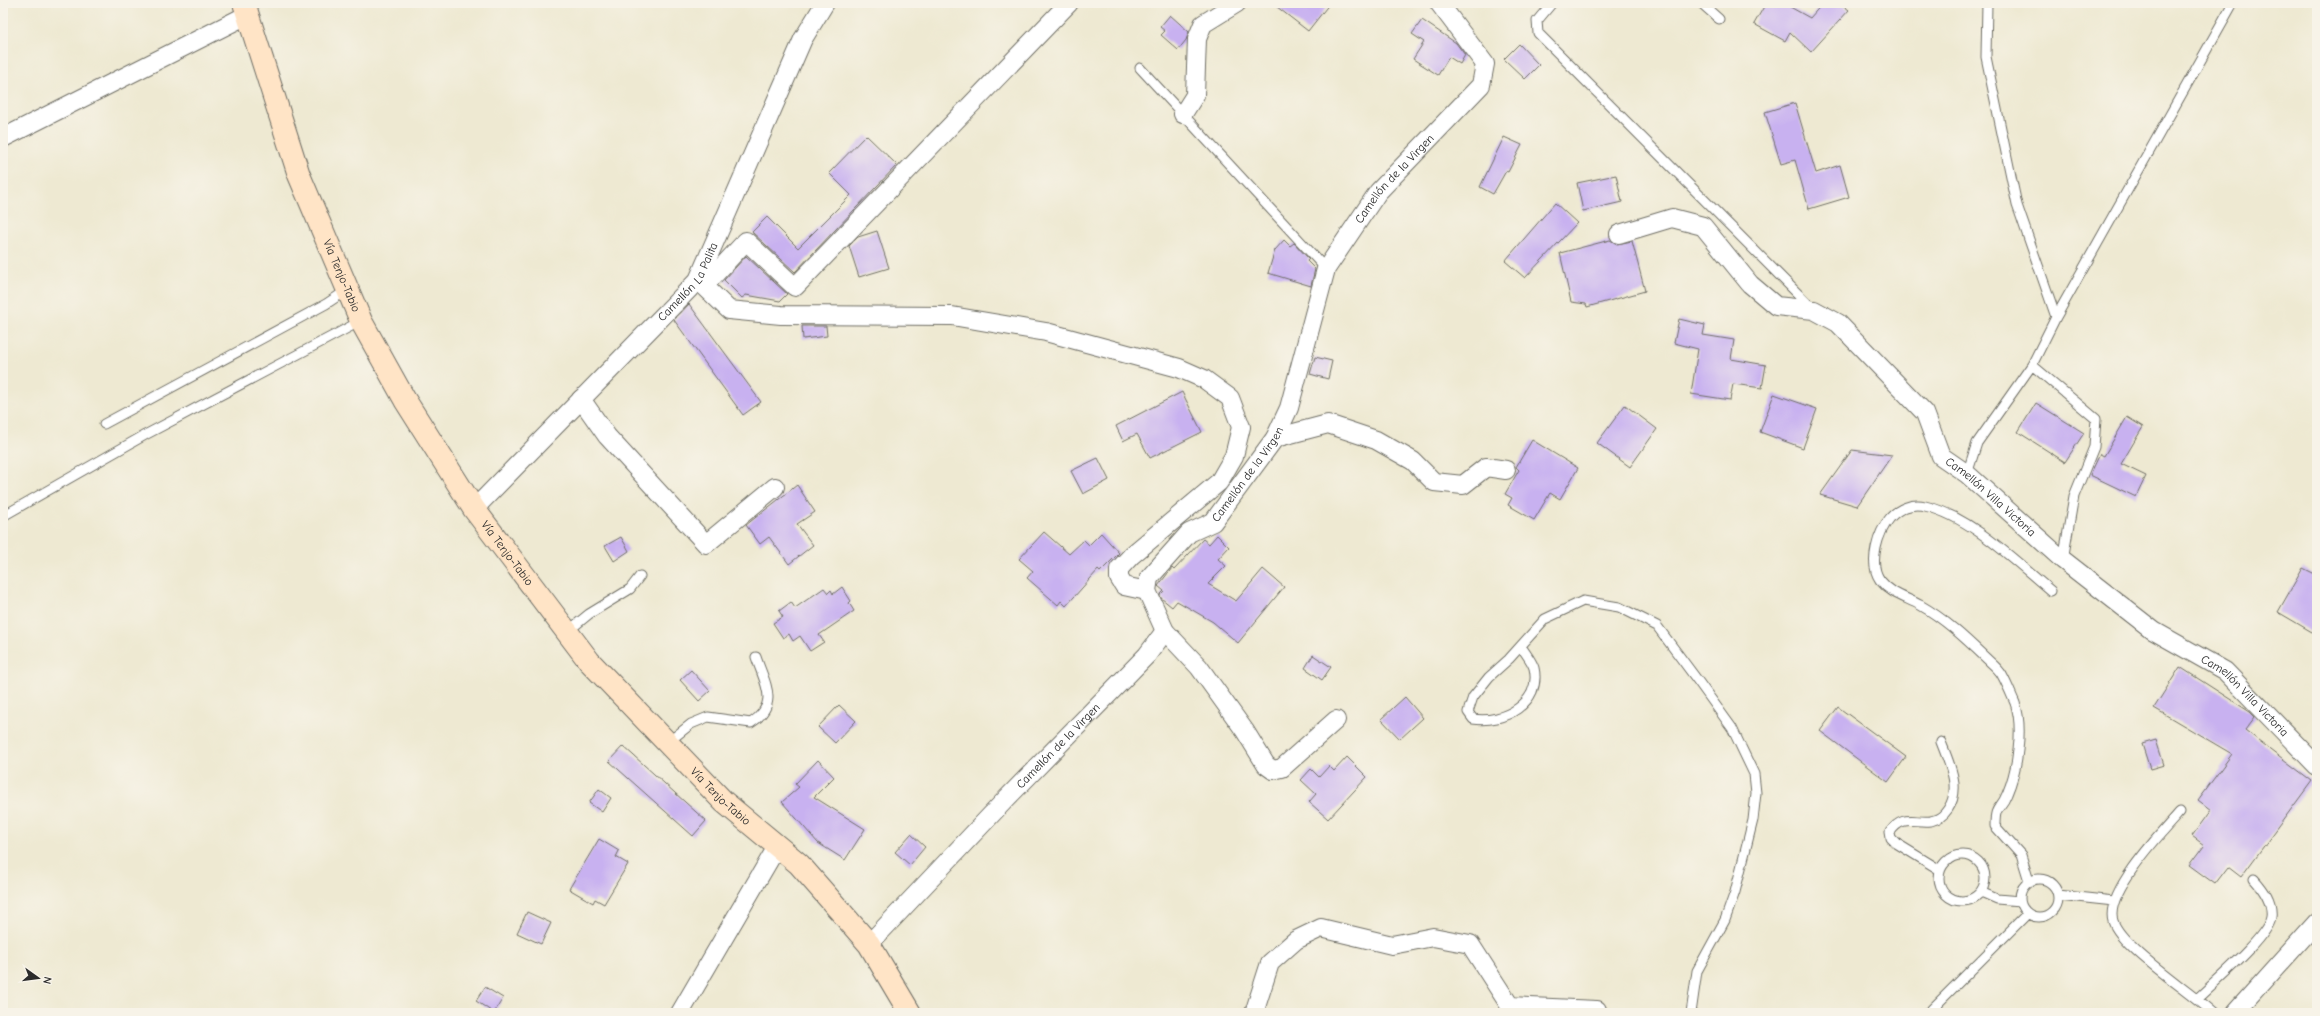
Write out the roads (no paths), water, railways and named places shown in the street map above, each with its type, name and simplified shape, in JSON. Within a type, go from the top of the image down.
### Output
[{"type":"main road","name":"Vía Tenjo-Tabio","points":[[246,9],[299,175],[361,321],[405,400],[474,509],[588,661],[724,802],[778,845],[799,864],[869,944],[910,1013]]},
{"type":"street","name":"Camellón La Palita","points":[[474,509],[581,399],[701,283],[803,39],[825,3]]},
{"type":"street","points":[[1068,3],[795,287],[746,241],[701,283],[729,310],[781,315],[952,316],[1046,332],[1179,368],[1204,379],[1230,398],[1242,427],[1234,456],[1219,482],[1132,555],[1119,569],[1119,578],[1124,586],[1147,591],[1165,631],[1198,667],[1246,731],[1266,765],[1273,770],[1282,768],[1336,720]]},
{"type":"street","points":[[1183,114],[1195,95],[1197,39],[1203,24],[1236,3]]},
{"type":"street","name":"Camellón de la Virgen","points":[[1147,591],[1149,578],[1189,533],[1213,522],[1275,438],[1289,408],[1326,269],[1378,192],[1481,85],[1485,64],[1439,3]]},
{"type":"street","points":[[3,138],[246,9]]},
{"type":"street","name":"Camellón Villa Victoria","points":[[1619,234],[1672,218],[1703,226],[1750,284],[1776,306],[1814,310],[1838,323],[1925,413],[1941,456],[1967,474],[2063,560],[2154,630],[2225,671],[2317,766]]},
{"type":"street","points":[[581,399],[608,436],[706,544],[775,487]]},
{"type":"street","points":[[1275,438],[1328,424],[1376,440],[1412,461],[1434,482],[1463,485],[1486,467],[1506,470]]},
{"type":"street","name":"Camellón de la Virgen","points":[[869,944],[1007,798],[1147,654],[1165,631]]},
{"type":"street","points":[[680,1013],[778,845]]},
{"type":"street","points":[[2235,1013],[2317,922]]},
{"type":"street","points":[[1254,1013],[1270,963],[1296,940],[1321,928],[1392,945],[1433,937],[1470,944],[1510,1006],[1597,1010],[1598,1013]]},
{"type":"lane","points":[[1552,3],[1537,21],[1538,33],[1814,310]]},
{"type":"lane","points":[[1701,3],[1719,19]]},
{"type":"lane","points":[[1986,3],[1986,57],[2017,205],[2056,317]]},
{"type":"lane","points":[[1967,474],[1977,443],[2032,365],[2056,317],[2233,3]]},
{"type":"lane","points":[[1140,68],[1326,269]]},
{"type":"lane","points":[[104,424],[326,304],[347,290]]},
{"type":"lane","points":[[3,516],[145,435],[361,321]]},
{"type":"lane","points":[[2032,365],[2096,419],[2094,447],[2074,496],[2063,560]]},
{"type":"lane","points":[[2029,881],[2021,855],[1995,826],[1995,811],[2006,796],[2017,766],[2019,739],[2015,705],[2002,674],[1957,630],[1920,605],[1892,593],[1879,579],[1874,564],[1877,544],[1883,526],[1895,513],[1914,504],[1937,509],[1989,538],[2051,591]]},
{"type":"lane","points":[[566,633],[589,614],[630,589],[640,576]]},
{"type":"lane","points":[[1521,646],[1534,667],[1532,694],[1519,708],[1509,715],[1482,720],[1473,719],[1468,712],[1473,697],[1489,677],[1521,646],[1545,619],[1583,600],[1619,607],[1657,626],[1732,728],[1745,754],[1754,774],[1756,793],[1753,820],[1735,892],[1725,920],[1697,971],[1691,1013]]},
{"type":"lane","points":[[667,743],[691,724],[708,717],[751,723],[761,716],[768,707],[767,688],[756,657]]},
{"type":"lane","points":[[1940,870],[1896,843],[1891,838],[1890,832],[1896,824],[1908,820],[1931,821],[1941,818],[1953,801],[1955,789],[1941,742]]},
{"type":"lane","points":[[2180,812],[2135,864],[2114,901],[2112,920],[2119,931],[2140,954],[2213,1013]]},
{"type":"lane","points":[[1958,854],[1974,857],[1984,869],[1986,877],[1981,892],[1967,901],[1951,898],[1941,886],[1940,870],[1944,863],[1958,854]]},
{"type":"lane","points":[[2043,879],[2050,882],[2058,895],[2055,909],[2049,914],[2034,917],[2027,914],[2020,901],[2020,893],[2029,881],[2043,879]]},
{"type":"lane","points":[[2197,999],[2249,949],[2263,932],[2271,917],[2266,892],[2254,879]]},
{"type":"lane","points":[[1981,892],[1997,899],[2020,901]]},
{"type":"lane","points":[[2058,895],[2114,901]]},
{"type":"lane","points":[[1928,1013],[2027,914]]}]
